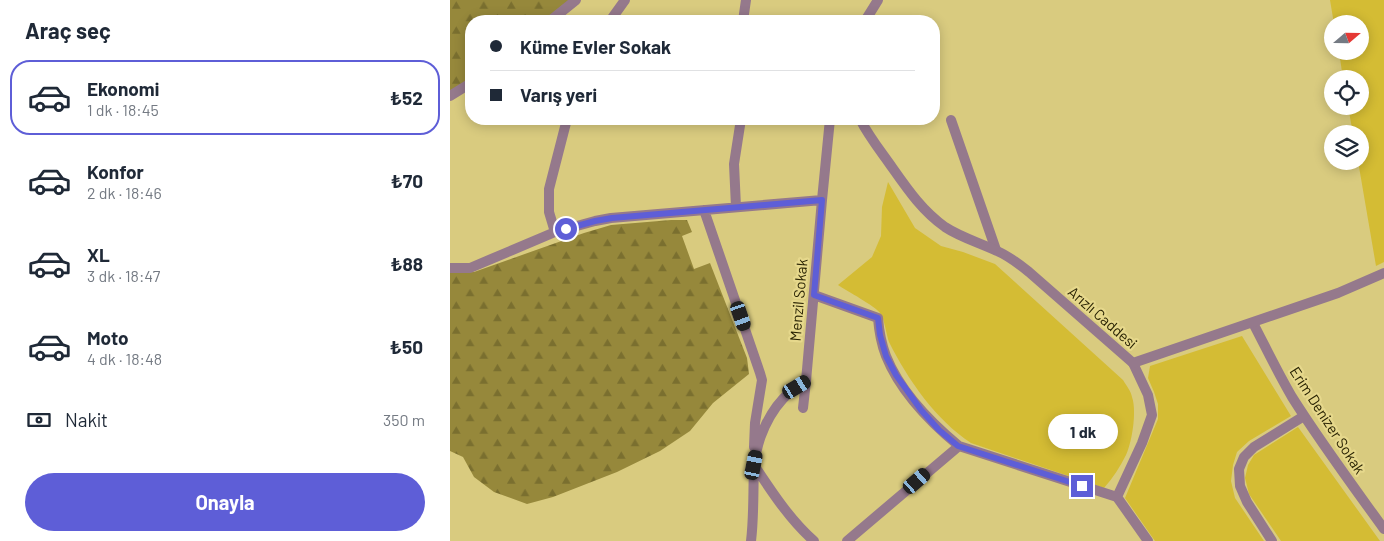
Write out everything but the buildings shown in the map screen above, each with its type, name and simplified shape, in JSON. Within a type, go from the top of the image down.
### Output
[{"type":"street","points":[[557,15],[576,0]]},
{"type":"street","points":[[614,15],[625,0]]},
{"type":"street","points":[[744,15],[746,0]]},
{"type":"street","points":[[869,15],[878,0]]},
{"type":"street","points":[[450,96],[465,87]]},
{"type":"street","points":[[951,120],[996,250]]},
{"type":"street","points":[[555,232],[549,212],[549,189],[565,125]]},
{"type":"street","points":[[736,207],[734,164],[739,125]]},
{"type":"street","name":"Menzil Sokak","points":[[803,408],[829,125]]},
{"type":"street","name":"Arızlı Caddesi","points":[[863,125],[904,184],[931,216],[946,228],[996,250],[1013,260],[1133,363],[1338,293],[1384,273]]},
{"type":"street","points":[[450,268],[470,268],[555,232],[595,221],[822,200]]},
{"type":"street","points":[[704,210],[762,380],[755,422],[751,541]]},
{"type":"street","points":[[814,295],[878,318],[880,335],[886,356],[896,375],[921,410],[939,430],[958,446],[1117,497],[1148,541]]},
{"type":"street","name":"Erim Denizer Sokak","points":[[1253,323],[1304,416],[1384,530]]},
{"type":"street","points":[[1117,497],[1152,416],[1148,395],[1133,363]]},
{"type":"street","points":[[806,382],[783,398],[767,421],[759,440],[754,465],[786,510],[814,541]]},
{"type":"street","points":[[1272,541],[1247,502],[1240,486],[1239,469],[1244,457],[1254,447],[1304,416]]},
{"type":"street","points":[[847,541],[958,446]]},
{"type":"shaded area","points":[[1330,0],[1384,0],[1384,262],[1376,266],[1360,170],[1369,170],[1369,125],[1351,125],[1350,115],[1369,115],[1369,70],[1342,70],[1340,60],[1369,60],[1369,15],[1332,15]]},
{"type":"shaded area","points":[[888,182],[915,228],[941,246],[995,264],[1123,380],[1131,393],[1133,403],[1132,435],[1124,459],[1104,488],[971,443],[958,434],[935,411],[914,385],[889,342],[880,313],[838,285],[872,257],[881,236],[882,207]]},
{"type":"shaded area","points":[[1242,336],[1291,416],[1249,441],[1237,452],[1233,465],[1231,481],[1235,498],[1264,541],[1155,541],[1125,498],[1158,419],[1158,404],[1148,378],[1150,366]]},
{"type":"shaded area","points":[[1298,427],[1380,541],[1281,541],[1249,494],[1245,478],[1248,465],[1254,455]]},
{"type":"green space","points":[[450,0],[569,0],[550,15],[465,15],[465,82],[450,91]]},
{"type":"green space","points":[[687,220],[692,232],[682,236],[694,269],[710,263],[747,358],[749,374],[713,403],[690,431],[660,451],[617,472],[553,497],[527,504],[494,492],[474,477],[463,457],[450,451],[450,273],[474,272],[611,225]]},
{"type":"route","points":[[566,229],[612,218],[822,200],[814,295],[878,318],[880,335],[886,356],[896,375],[921,410],[939,430],[958,446],[1082,486]]}]
